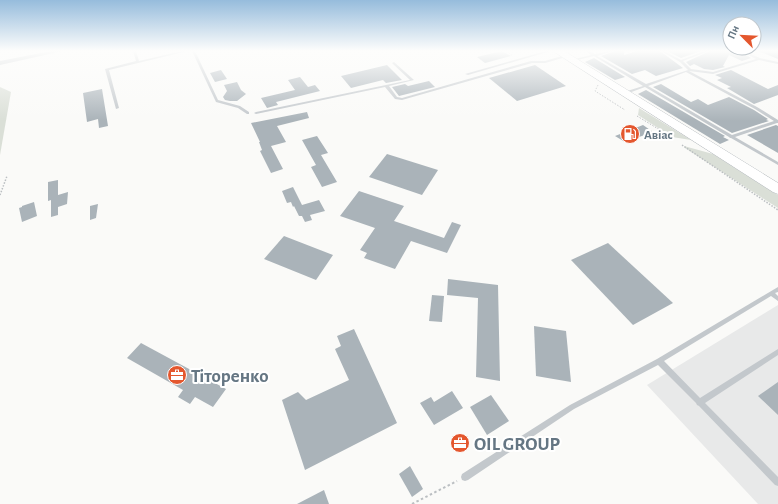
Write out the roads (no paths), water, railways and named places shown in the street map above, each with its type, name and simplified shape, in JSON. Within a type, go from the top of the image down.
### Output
[{"type":"main road","points":[[595,75],[778,189]]},
{"type":"lane","points":[[108,75],[117,108]]},
{"type":"lane","points":[[204,75],[217,101],[239,108],[248,113]]},
{"type":"lane","points":[[256,113],[412,80],[406,75]]},
{"type":"lane","points":[[386,86],[396,98],[402,99],[488,75]]},
{"type":"lane","points":[[626,75],[778,164]]},
{"type":"lane","points":[[625,93],[676,75]]},
{"type":"lane","points":[[696,75],[778,121]]},
{"type":"lane","points":[[731,137],[778,121]]},
{"type":"lane","points":[[465,477],[572,407],[659,361],[778,289]]},
{"type":"lane","points":[[771,293],[778,299]]},
{"type":"lane","points":[[699,403],[778,352]]},
{"type":"lane","points":[[659,361],[778,482]]},
{"type":"place","name":"Авіас","points":[[630,134]]},
{"type":"place","name":"Тіторенко","points":[[177,375]]},
{"type":"place","name":"OIL GROUP","points":[[460,443]]}]
